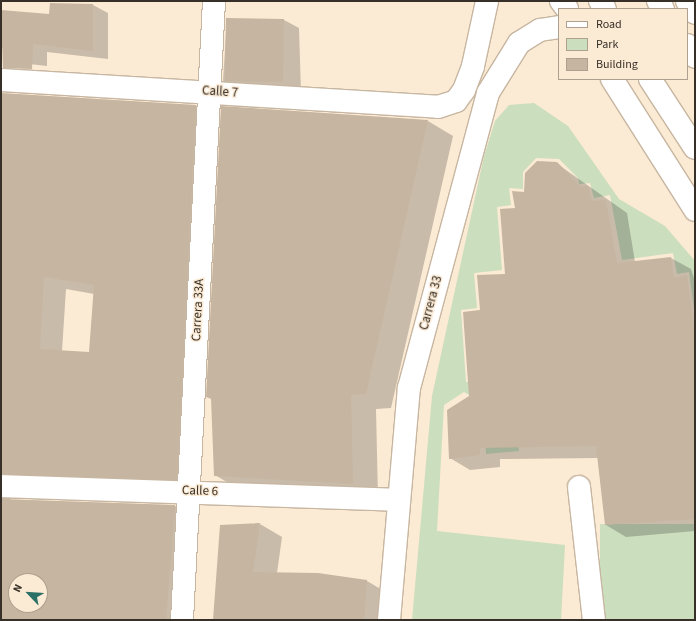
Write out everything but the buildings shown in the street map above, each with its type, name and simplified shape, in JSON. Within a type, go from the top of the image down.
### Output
[{"type":"street","name":"Carrera 33A","points":[[182,620],[214,1]]},
{"type":"street","name":"Calle 7","points":[[1,80],[438,107],[456,101],[464,90],[473,66],[487,1]]},
{"type":"street","points":[[687,1],[695,13]]},
{"type":"street","name":"Carrera 33","points":[[389,620],[398,500],[409,388],[488,93],[519,43],[540,30],[558,27]]},
{"type":"street","points":[[688,46],[695,57]]},
{"type":"street","points":[[613,80],[695,210]]},
{"type":"street","points":[[651,80],[695,148]]},
{"type":"street","name":"Calle 6","points":[[1,486],[188,491],[398,500]]},
{"type":"street","points":[[580,487],[594,620]]},
{"type":"green space","points":[[534,103],[568,126],[619,199],[665,226],[695,261],[695,317],[689,272],[677,274],[673,253],[622,260],[610,195],[594,198],[590,183],[579,184],[578,178],[559,159],[536,158],[523,172],[523,189],[509,188],[511,205],[497,207],[502,270],[474,273],[477,308],[461,310],[466,382],[499,382],[515,404],[519,451],[486,454],[483,403],[464,392],[444,405],[437,531],[565,545],[561,620],[412,620],[432,396],[484,156],[495,121],[509,105]]},
{"type":"green space","points":[[600,524],[695,524],[695,620],[600,620]]}]
